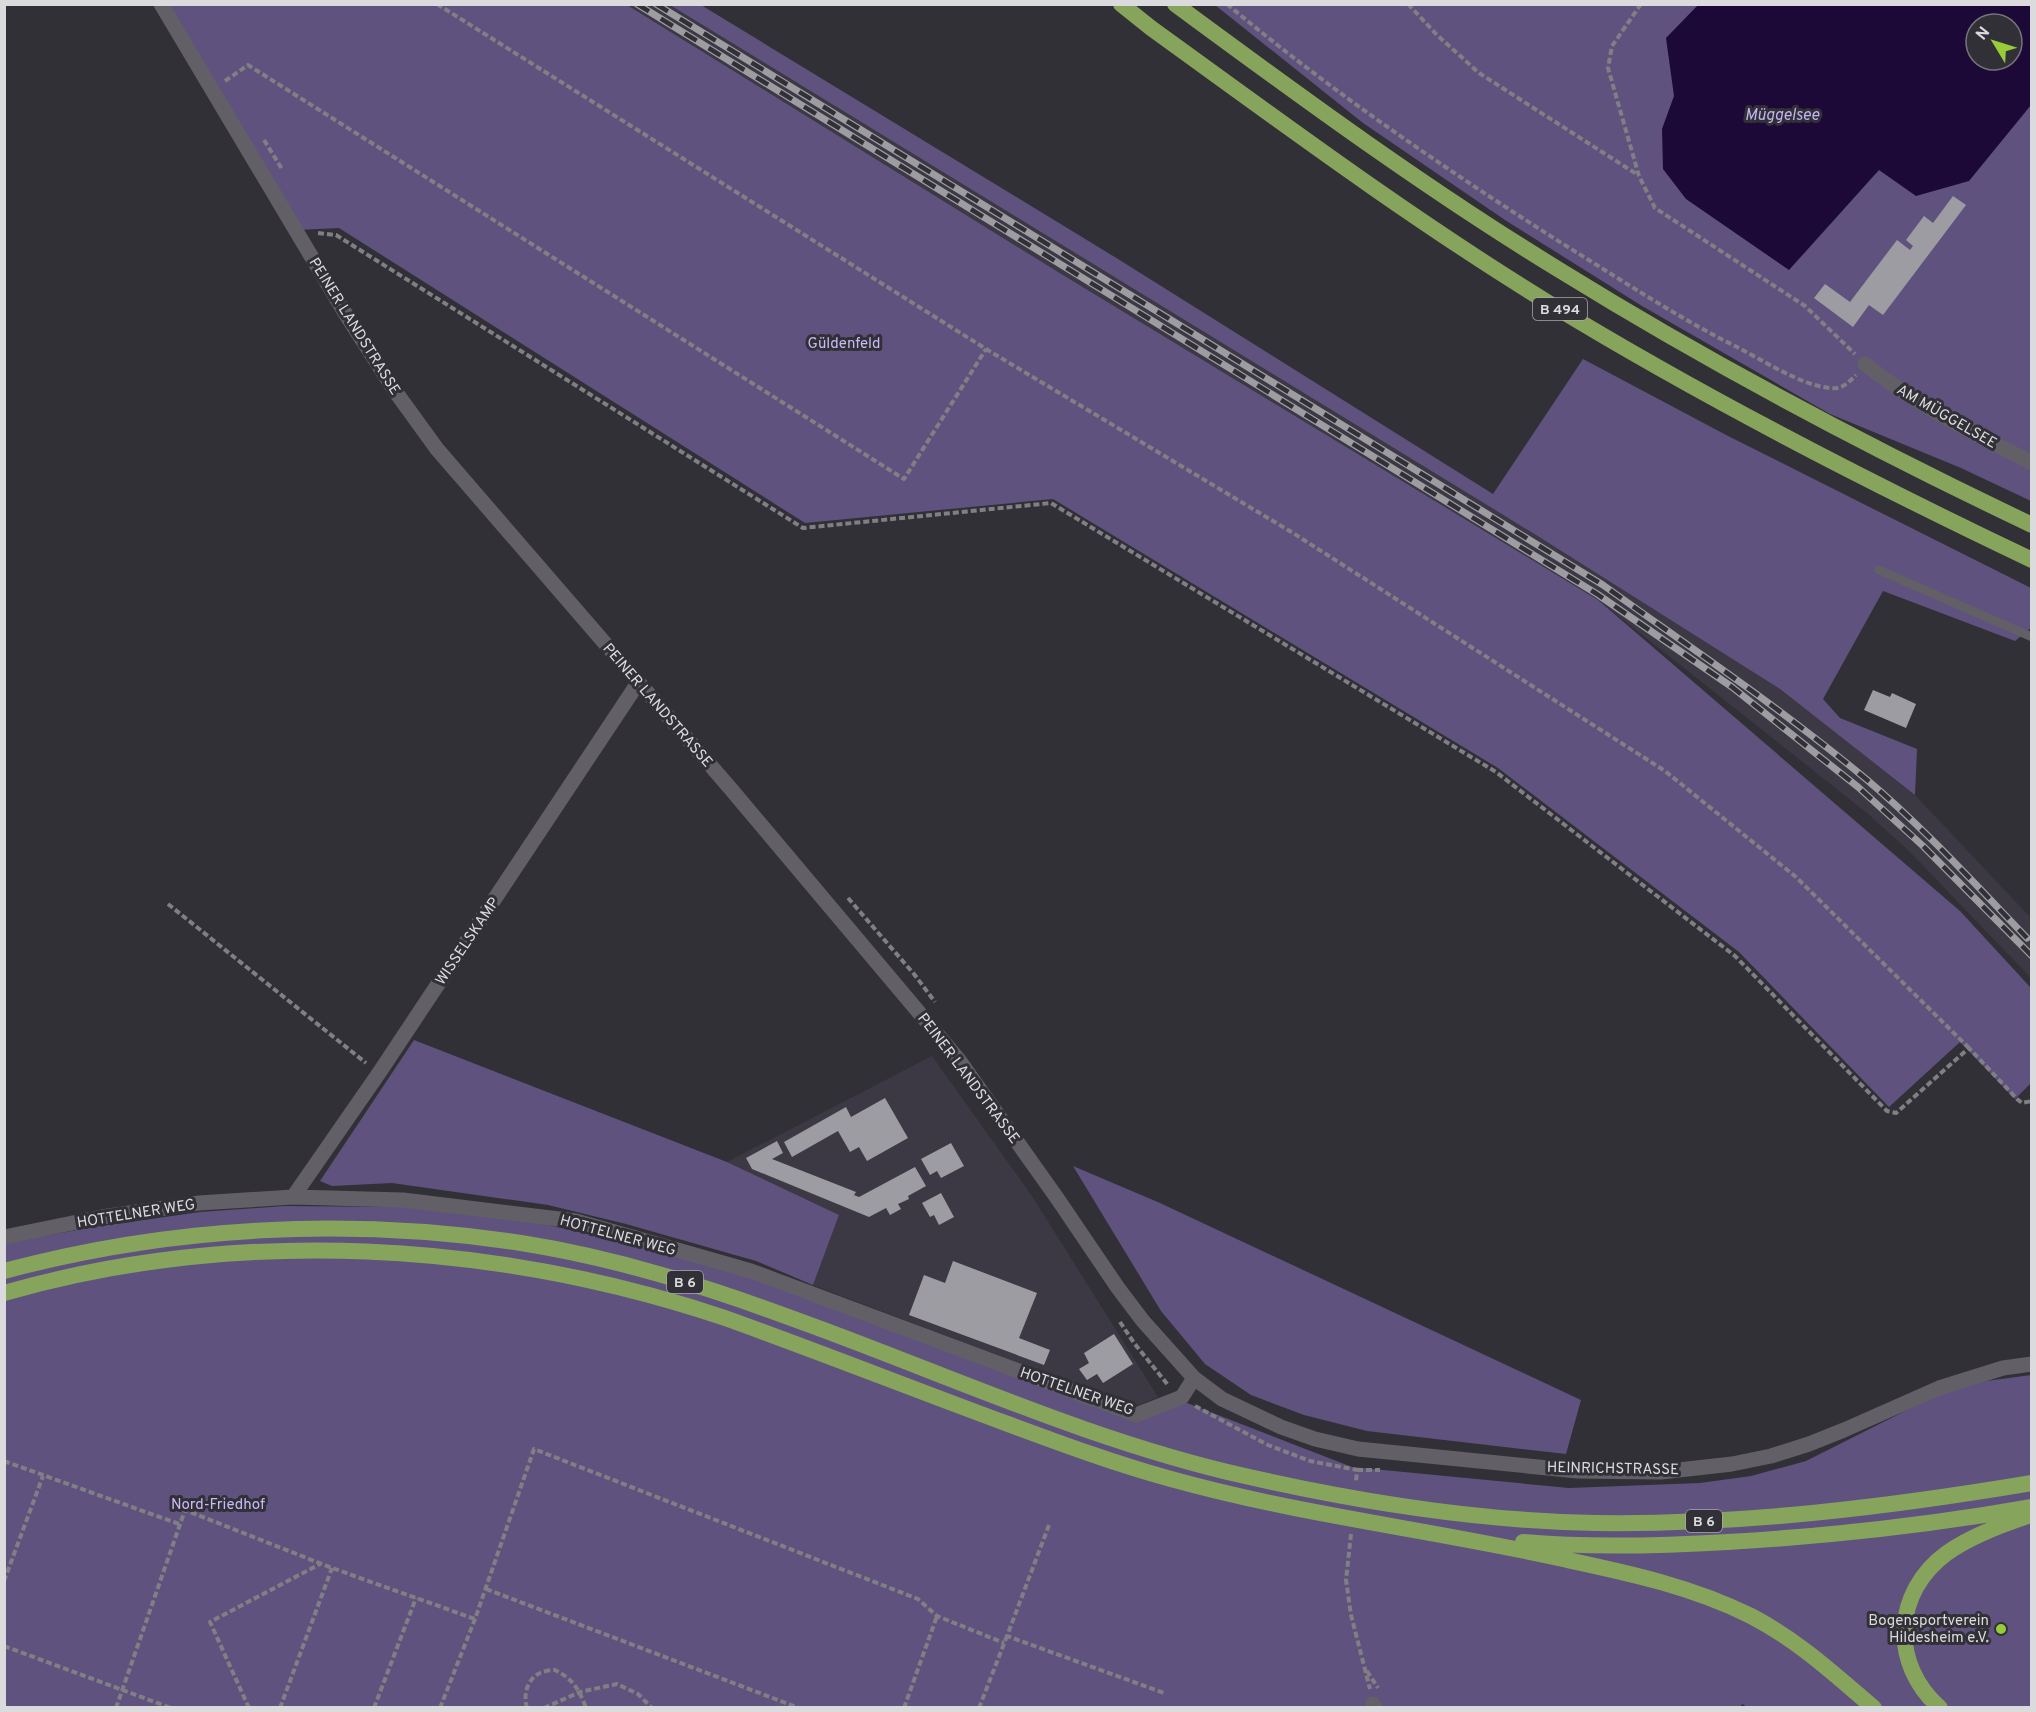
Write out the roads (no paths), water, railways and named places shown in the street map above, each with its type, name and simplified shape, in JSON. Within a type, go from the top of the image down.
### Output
[{"type":"highway","name":"B 494","points":[[1121,4],[1385,197],[1546,301],[1693,388],[1791,441],[2031,560]]},
{"type":"highway","name":"B 494","points":[[1175,4],[1402,168],[1559,270],[1704,357],[1835,428],[2031,525]]},
{"type":"highway","name":"B 6","points":[[4,1271],[104,1248],[238,1232],[367,1229],[460,1235],[524,1244],[633,1267],[731,1296],[1103,1434],[1241,1476],[1340,1496],[1525,1519],[1593,1523],[1731,1520],[1868,1507],[2031,1483]]},
{"type":"highway","name":"B 6","points":[[4,1293],[38,1283],[166,1260],[234,1254],[301,1251],[378,1252],[457,1257],[520,1266],[625,1288],[673,1301],[794,1342],[1048,1439],[1168,1478],[1239,1498],[1372,1524],[1453,1536],[1604,1546],[1672,1545],[1871,1531],[1937,1523],[2031,1507]]},
{"type":"highway","points":[[1940,1707],[1926,1694],[1908,1662],[1904,1644],[1904,1623],[1913,1593],[1932,1565],[1947,1553],[1963,1543],[2031,1515]]},
{"type":"highway","points":[[1453,1536],[1652,1578],[1699,1593],[1752,1617],[1807,1650],[1874,1707]]},
{"type":"street","name":"PEINER LANDSTRASSE","points":[[161,4],[345,313],[394,391],[437,449],[960,1060],[1118,1288],[1143,1321],[1194,1378]]},
{"type":"street","name":"AM MÜGGELSEE","points":[[1865,364],[1889,383],[1947,419],[2031,463]]},
{"type":"street","name":"WISSELSKAMP","points":[[293,1197],[379,1073],[639,683]]},
{"type":"street","name":"HOTTELNER WEG","points":[[4,1237],[102,1217],[199,1203],[293,1197],[403,1200],[576,1221],[751,1271],[1136,1414],[1182,1397],[1194,1378]]},
{"type":"street","name":"HEINRICHSTRASSE","points":[[1194,1378],[1222,1400],[1281,1427],[1315,1439],[1358,1449],[1578,1471],[1661,1472],[1732,1464],[1771,1456],[1836,1433],[1940,1388],[2003,1368],[2031,1364]]},
{"type":"lane","points":[[1879,570],[2031,637]]},
{"type":"water","name":"Müggelsee","points":[[1698,5],[2031,5],[2031,105],[1969,181],[1916,196],[1879,170],[1789,270],[1686,199],[1663,169],[1662,129],[1674,96],[1666,38]]},
{"type":"railway","points":[[637,4],[1597,594],[1732,687],[1858,787],[1923,846],[2032,956]]},
{"type":"railway","points":[[656,4],[1603,585],[1769,703],[1866,779],[1928,836],[2027,938]]},
{"type":"place","name":"Bogensportverein Hildesheim e.V.","points":[[2001,1629]]},
{"type":"park label","name":"Güldenfeld","points":[[844,343]]},
{"type":"park label","name":"Nord-Friedhof","points":[[218,1504]]}]
